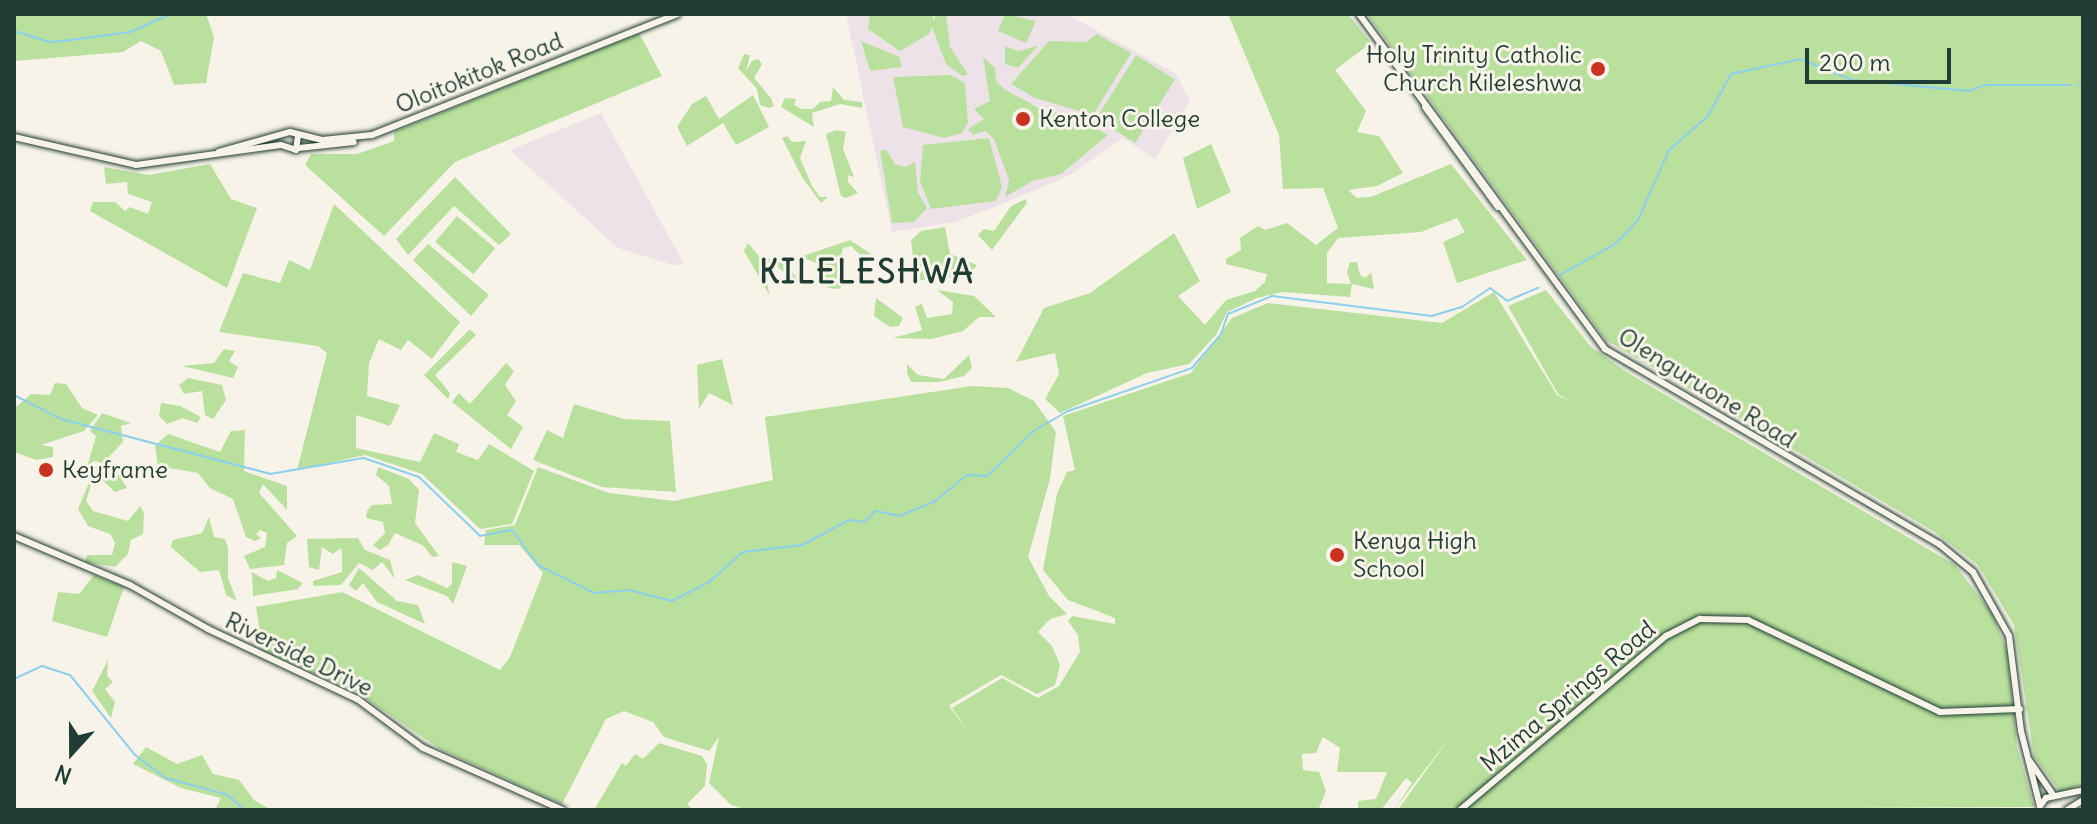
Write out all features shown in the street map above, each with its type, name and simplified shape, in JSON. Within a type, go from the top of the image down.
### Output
[{"type":"street","name":"Oloitokitok Road","points":[[219,152],[281,145],[289,152],[299,148],[351,144],[677,14]]},
{"type":"street","name":"Olenguruone Road","points":[[1359,14],[1425,107],[1474,166],[1498,207],[1593,335],[1617,358],[1939,544],[1973,572],[2009,636],[2040,808]]},
{"type":"street","points":[[298,135],[299,148]]},
{"type":"street","points":[[14,137],[136,165],[219,152],[282,136],[298,135],[322,140],[372,135]]},
{"type":"street","points":[[281,145],[282,136]]},
{"type":"street","name":"Riverside Drive","points":[[14,536],[125,582],[208,629],[357,699],[423,748],[563,810]]},
{"type":"street","name":"Mzima Springs Road","points":[[1460,810],[1666,636],[1700,619],[1748,620],[1940,712],[2020,709]]},
{"type":"street","name":"Olenguruone Road","points":[[2029,760],[2067,810]]},
{"type":"street","points":[[2040,808],[2057,797],[2083,790]]},
{"type":"street","points":[[2067,810],[2083,800]]},
{"type":"shaded area","name":"Kenton College","points":[[846,14],[1067,14],[1176,74],[1190,101],[1155,159],[1123,138],[1070,175],[1012,200],[955,222],[892,232]]},
{"type":"shaded area","points":[[601,113],[684,264],[673,265],[618,248],[510,150]]},
{"type":"green space","points":[[14,14],[206,14],[214,37],[206,83],[174,85],[161,51],[141,41],[123,52],[14,61]]},
{"type":"green space","points":[[870,14],[933,14],[933,21],[937,14],[946,14],[950,47],[968,74],[963,76],[946,64],[932,27],[929,34],[900,51],[868,29]]},
{"type":"green space","points":[[1005,14],[1036,21],[1026,43],[998,31]]},
{"type":"green space","points":[[1228,14],[1348,14],[1371,43],[1335,70],[1366,111],[1357,132],[1379,136],[1403,173],[1377,186],[1348,190],[1357,198],[1371,197],[1451,164],[1527,260],[1457,283],[1443,242],[1465,232],[1457,218],[1421,232],[1338,238],[1327,253],[1327,283],[1351,284],[1347,272],[1350,262],[1357,262],[1360,275],[1366,278],[1371,272],[1374,289],[1352,284],[1350,297],[1282,292],[1257,298],[1227,312],[1216,335],[1189,364],[1147,373],[1060,413],[1045,399],[1059,374],[1055,353],[1016,362],[1044,308],[1090,293],[1174,233],[1200,281],[1178,296],[1205,325],[1226,300],[1255,291],[1265,282],[1267,274],[1226,264],[1226,259],[1241,250],[1240,238],[1258,226],[1265,230],[1287,223],[1316,245],[1338,228],[1323,188],[1283,189],[1279,135]]},
{"type":"green space","points":[[1367,14],[2083,14],[2083,784],[2061,793],[2034,756],[2014,625],[1978,565],[1935,532],[1606,340]]},
{"type":"green space","points":[[639,33],[662,76],[455,162],[384,236],[305,165],[311,154],[357,154],[394,141],[394,132]]},
{"type":"green space","points":[[1097,34],[1131,53],[1093,115],[1035,98],[1011,84],[1049,41],[1086,42]]},
{"type":"green space","points":[[861,41],[900,57],[901,67],[870,71]]},
{"type":"green space","points":[[1005,46],[1018,51],[1038,46],[1018,68],[1005,64]]},
{"type":"green space","points":[[744,54],[750,55],[746,71],[752,61],[758,59],[762,64],[754,78],[774,106],[760,105],[757,89],[738,68]]},
{"type":"green space","points":[[1136,55],[1175,79],[1135,143],[1096,119]]},
{"type":"green space","points":[[983,57],[995,68],[996,81],[1004,89],[1044,111],[1070,114],[1108,135],[1061,174],[1033,181],[1005,197],[1009,180],[994,139],[985,131],[973,135],[968,129],[984,119],[974,109],[990,101]]},
{"type":"green space","points":[[951,75],[965,83],[968,123],[962,133],[944,138],[903,127],[893,77]]},
{"type":"green space","points":[[833,87],[844,100],[862,102],[862,108],[840,104],[812,113],[814,127],[781,107],[785,98],[796,99],[794,105],[802,109],[813,109],[820,102],[831,101]]},
{"type":"green space","points":[[753,95],[769,127],[736,145],[723,123],[687,146],[677,127],[692,104],[706,96],[719,119]]},
{"type":"green space","points":[[836,130],[846,132],[843,149],[854,177],[848,175],[848,182],[858,193],[846,198],[841,196],[826,134]]},
{"type":"green space","points":[[787,136],[792,142],[806,141],[800,158],[812,186],[820,197],[828,197],[821,203],[802,177],[782,138]]},
{"type":"green space","points":[[989,138],[1002,187],[996,201],[931,209],[920,181],[923,145]]},
{"type":"green space","points":[[1211,144],[1231,192],[1197,209],[1183,158]]},
{"type":"green space","points":[[886,150],[895,164],[905,167],[915,162],[918,193],[927,208],[914,222],[892,223],[880,151]]},
{"type":"green space","points":[[210,164],[231,199],[257,208],[227,288],[90,211],[93,202],[115,202],[125,211],[130,207],[148,214],[152,202],[128,194],[127,182],[106,184],[104,167],[149,175]]},
{"type":"green space","points":[[455,177],[511,234],[499,245],[454,206],[408,255],[396,239]]},
{"type":"green space","points":[[1026,199],[1027,203],[992,250],[978,235],[984,229],[994,231],[1011,206]]},
{"type":"green space","points":[[334,204],[460,322],[432,359],[408,340],[401,350],[379,339],[369,363],[367,396],[400,405],[390,426],[356,415],[356,448],[420,462],[434,433],[459,444],[456,452],[478,460],[489,444],[534,471],[512,524],[480,529],[422,474],[365,455],[297,470],[327,353],[318,346],[219,332],[243,273],[280,283],[289,260],[310,270]]},
{"type":"green space","points":[[457,216],[495,248],[473,274],[435,242]]},
{"type":"green space","points":[[945,227],[950,254],[977,265],[970,275],[916,281],[911,240],[921,231]]},
{"type":"green space","points":[[850,240],[874,256],[866,261],[851,246],[843,248],[837,272],[847,282],[839,289],[828,288],[823,283],[828,267],[800,257]]},
{"type":"green space","points":[[748,243],[762,260],[783,256],[800,284],[784,283],[786,275],[778,267],[764,270],[770,296],[744,251]]},
{"type":"green space","points":[[428,244],[489,295],[471,316],[413,260]]},
{"type":"green space","points":[[937,290],[974,296],[996,317],[979,317],[963,331],[931,339],[893,338],[922,330],[915,307],[922,304],[927,318],[952,314],[953,302]]},
{"type":"green space","points":[[1546,290],[1591,347],[1628,373],[1955,565],[1992,613],[2007,651],[2017,747],[2034,807],[1398,810],[1450,737],[1394,810],[1412,783],[1406,778],[1381,810],[747,810],[731,805],[709,783],[719,737],[709,751],[664,737],[653,722],[624,711],[606,719],[562,804],[440,749],[355,691],[263,651],[256,607],[342,592],[500,670],[510,657],[543,573],[519,545],[484,545],[486,530],[515,525],[538,467],[609,493],[674,501],[773,480],[765,417],[972,386],[1008,388],[1034,401],[1056,432],[1050,479],[1028,557],[1049,596],[1067,614],[1050,619],[1038,632],[1052,646],[1060,665],[1055,685],[1037,694],[1001,675],[950,705],[951,709],[966,728],[952,708],[1002,678],[1038,698],[1059,686],[1080,652],[1078,635],[1068,621],[1072,616],[1115,624],[1115,618],[1068,600],[1043,570],[1057,494],[1067,472],[1075,470],[1063,416],[1191,373],[1232,318],[1268,303],[1442,323],[1494,292],[1557,395],[1572,402],[1558,394],[1508,306]],"holes":[[[1323,737],[1340,748],[1337,772],[1387,772],[1376,799],[1358,801],[1358,808],[1319,808],[1326,791],[1319,772],[1303,770],[1302,754],[1316,753]]]},
{"type":"green space","points":[[876,298],[903,318],[899,326],[890,327],[874,316]]},
{"type":"green space","points":[[470,329],[476,335],[435,375],[450,393],[448,399],[424,375]]},
{"type":"green space","points":[[224,349],[235,351],[229,361],[238,367],[233,378],[182,366],[214,363]]},
{"type":"green space","points":[[969,355],[972,368],[964,376],[939,382],[911,382],[907,373],[907,364],[918,375],[944,379]]},
{"type":"green space","points":[[722,359],[733,405],[709,393],[699,409],[697,365]]},
{"type":"green space","points":[[506,363],[514,371],[505,385],[516,401],[507,415],[523,427],[511,449],[452,402],[459,393],[470,404]]},
{"type":"green space","points":[[188,378],[222,385],[226,400],[213,419],[205,415],[202,391],[184,394],[179,385]]},
{"type":"green space","points":[[55,383],[66,384],[82,408],[98,415],[84,431],[41,445],[53,447],[53,457],[36,460],[14,452],[14,409],[31,394],[50,395]]},
{"type":"green space","points":[[161,403],[180,406],[201,417],[197,423],[183,418],[167,424],[159,416]]},
{"type":"green space","points":[[574,404],[624,419],[670,421],[676,492],[602,487],[533,460],[547,430],[563,438]]},
{"type":"green space","points":[[102,413],[131,423],[121,426],[123,442],[103,463],[94,461],[87,467],[96,436],[90,431]]},
{"type":"green space","points":[[245,430],[244,471],[287,486],[287,510],[263,484],[259,493],[297,536],[287,543],[284,565],[250,569],[244,556],[265,547],[267,533],[260,530],[256,534],[261,538],[255,541],[246,537],[233,499],[210,488],[198,473],[158,466],[155,446],[168,434],[220,452],[231,431]]},
{"type":"green space","points":[[96,466],[119,475],[127,488],[115,492],[95,473],[86,501],[93,511],[128,521],[140,506],[144,513],[143,534],[131,540],[128,554],[115,567],[85,562],[87,555],[112,555],[115,543],[110,534],[88,526],[78,509]]},
{"type":"green space","points":[[378,467],[409,479],[419,490],[415,523],[439,556],[432,557],[424,546],[395,533],[388,545],[380,550],[373,545],[385,533],[383,522],[366,518],[367,511],[372,505],[392,504],[389,486],[376,475]]},
{"type":"green space","points":[[209,517],[214,537],[225,539],[228,547],[228,578],[237,601],[226,595],[219,570],[200,572],[171,547],[173,540],[202,533]]},
{"type":"green space","points":[[358,538],[365,550],[390,560],[395,579],[382,562],[373,570],[359,563],[341,585],[313,586],[313,581],[342,572],[342,553],[341,548],[333,554],[322,547],[319,570],[309,567],[307,539]]},
{"type":"green space","points":[[452,562],[467,566],[453,604],[447,596],[405,580],[418,575],[447,588],[452,584]]},
{"type":"green space","points":[[359,568],[397,601],[418,605],[425,624],[377,602],[363,583],[356,591],[349,585]]},
{"type":"green space","points":[[277,570],[303,583],[298,589],[253,596],[252,572],[268,581],[276,578]]},
{"type":"green space","points":[[94,575],[124,587],[107,637],[52,621],[58,592],[79,594]]},
{"type":"green space","points":[[108,660],[107,676],[113,682],[105,689],[115,702],[111,718],[92,691]]},
{"type":"green space","points":[[659,743],[702,756],[707,764],[705,786],[687,804],[694,810],[594,810],[622,763],[626,766],[635,754],[643,759]]},
{"type":"green space","points":[[146,747],[177,764],[202,755],[213,774],[239,780],[254,800],[271,810],[215,810],[221,798],[181,788],[133,764]]},
{"type":"waterway","points":[[14,31],[51,42],[71,40],[130,32],[171,14]]},
{"type":"waterway","points":[[1560,275],[1615,244],[1638,220],[1669,150],[1708,116],[1731,74],[1801,59],[1852,80],[1969,91],[1985,85],[2071,85]]},
{"type":"waterway","points":[[2079,85],[2083,84]]},
{"type":"waterway","points":[[14,395],[61,419],[270,474],[364,458],[419,477],[480,536],[512,530],[538,565],[594,593],[629,590],[672,601],[709,582],[743,552],[802,545],[849,520],[864,522],[876,511],[899,516],[934,502],[967,475],[987,476],[1035,430],[1068,411],[1192,368],[1221,334],[1228,314],[1272,296],[1432,316],[1462,307],[1490,288],[1507,301],[1538,288]]},
{"type":"waterway","points":[[14,679],[42,666],[70,675],[135,755],[166,778],[228,795],[244,810]]},
{"type":"place","name":"Holy Trinity Catholic Church Kileleshwa","points":[[1598,69]]},
{"type":"place","name":"Kenton College","points":[[1023,119]]},
{"type":"place","name":"Keyframe","points":[[46,470]]},
{"type":"place","name":"Kenya High School","points":[[1337,555]]},
{"type":"district","name":"KILELESHWA","points":[[867,272]]}]
